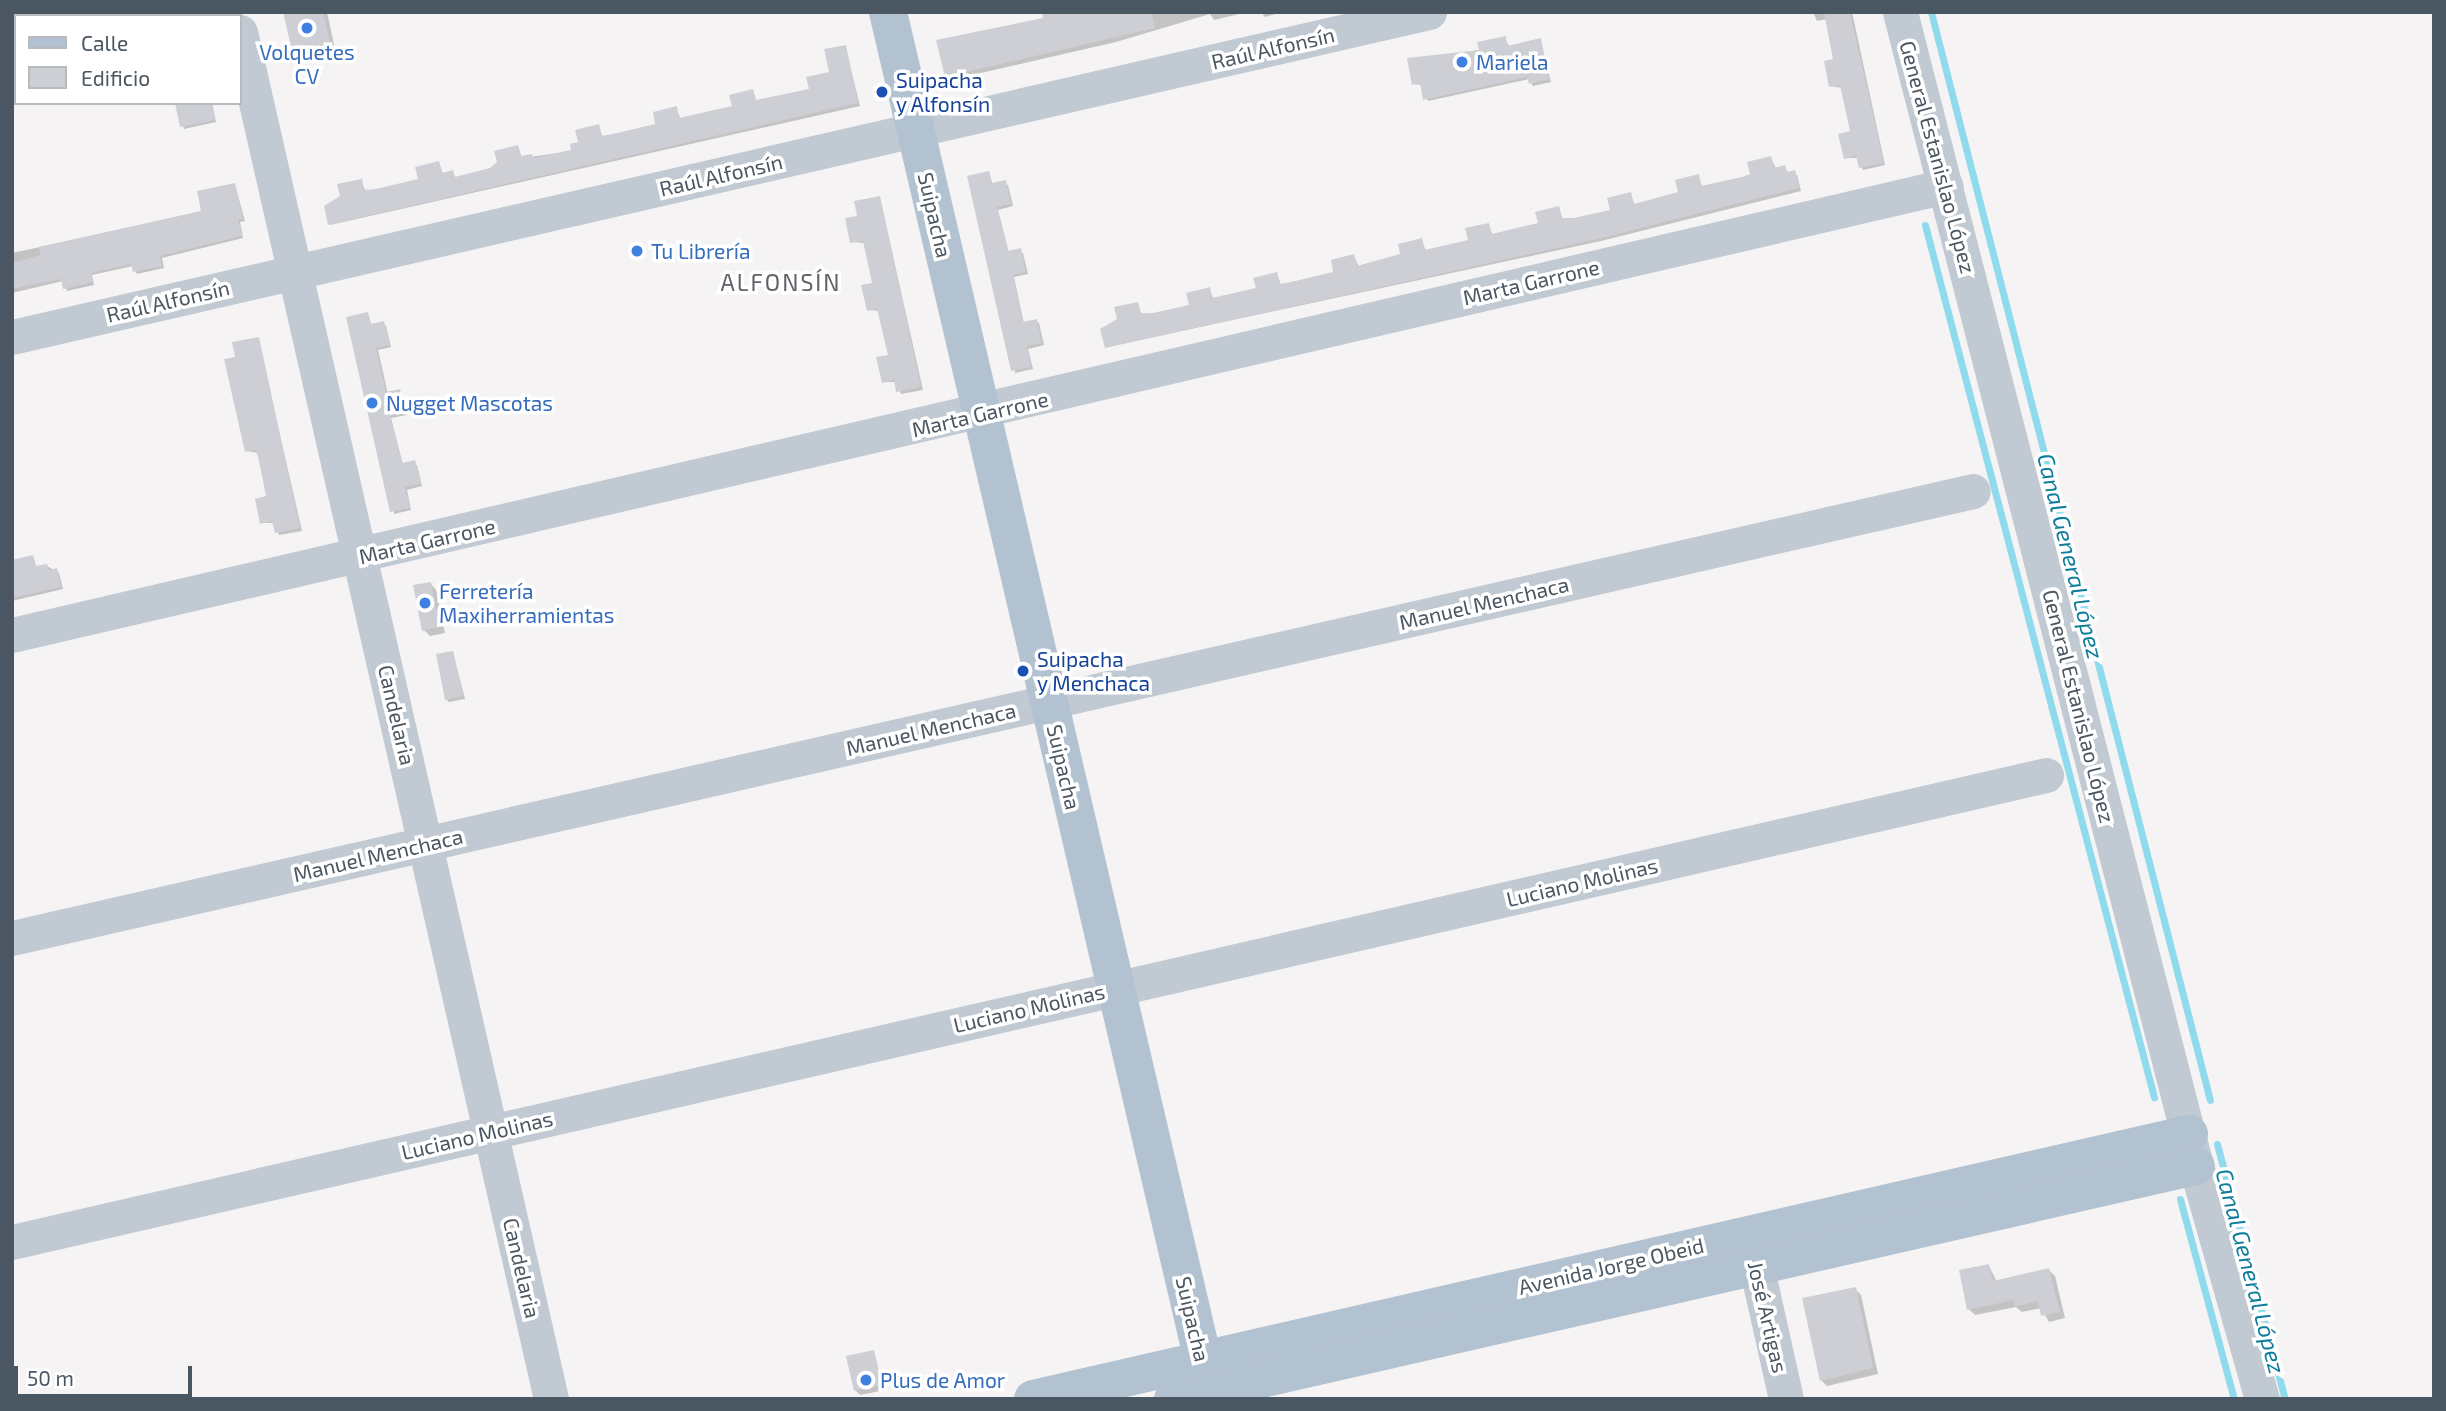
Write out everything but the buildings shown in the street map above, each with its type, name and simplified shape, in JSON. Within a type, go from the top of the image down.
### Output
[{"type":"main road","name":"Suipacha","points":[[888,12],[1208,1383]]},
{"type":"main road","name":"Avenida Jorge Obeid","points":[[1033,1399],[1208,1383],[1753,1250],[2192,1150]]},
{"type":"main road","name":"Avenida Jorge Obeid","points":[[1173,1399],[1208,1383]]},
{"type":"street","points":[[12,13],[18,12]]},
{"type":"street","name":"Raúl Alfonsín","points":[[12,337],[1429,12]]},
{"type":"street","name":"General Estanislao López","points":[[1900,12],[2192,1150],[2262,1399]]},
{"type":"street","name":"Candelaria","points":[[242,41],[551,1399]]},
{"type":"street","name":"Marta Garrone","points":[[12,635],[981,414],[1946,187]]},
{"type":"street","name":"Manuel Menchaca","points":[[12,938],[1973,491]]},
{"type":"street","name":"Luciano Molinas","points":[[12,1242],[2046,775]]},
{"type":"street","name":"José Artigas","points":[[1753,1250],[1786,1399]]},
{"type":"waterway","name":"Canal General López","points":[[1931,12],[2210,1100]]},
{"type":"waterway","name":"Canal General López","points":[[1925,225],[2154,1097]]},
{"type":"waterway","name":"Canal General López","points":[[2217,1144],[2285,1399]]},
{"type":"waterway","name":"Canal General López","points":[[2180,1199],[2234,1399]]},
{"type":"place","name":"Volquetes CV","points":[[307,28]]},
{"type":"place","name":"Mariela","points":[[1462,62]]},
{"type":"place","name":"Suipacha y Alfonsín","points":[[882,92]]},
{"type":"place","name":"Tu Librería","points":[[637,251]]},
{"type":"place","name":"Nugget Mascotas","points":[[372,403]]},
{"type":"place","name":"Ferretería Maxiherramientas","points":[[425,603]]},
{"type":"place","name":"Suipacha y Menchaca","points":[[1023,671]]},
{"type":"place","name":"Plus de Amor","points":[[866,1380]]},
{"type":"district","name":"ALFONSÍN","points":[[781,282]]}]
